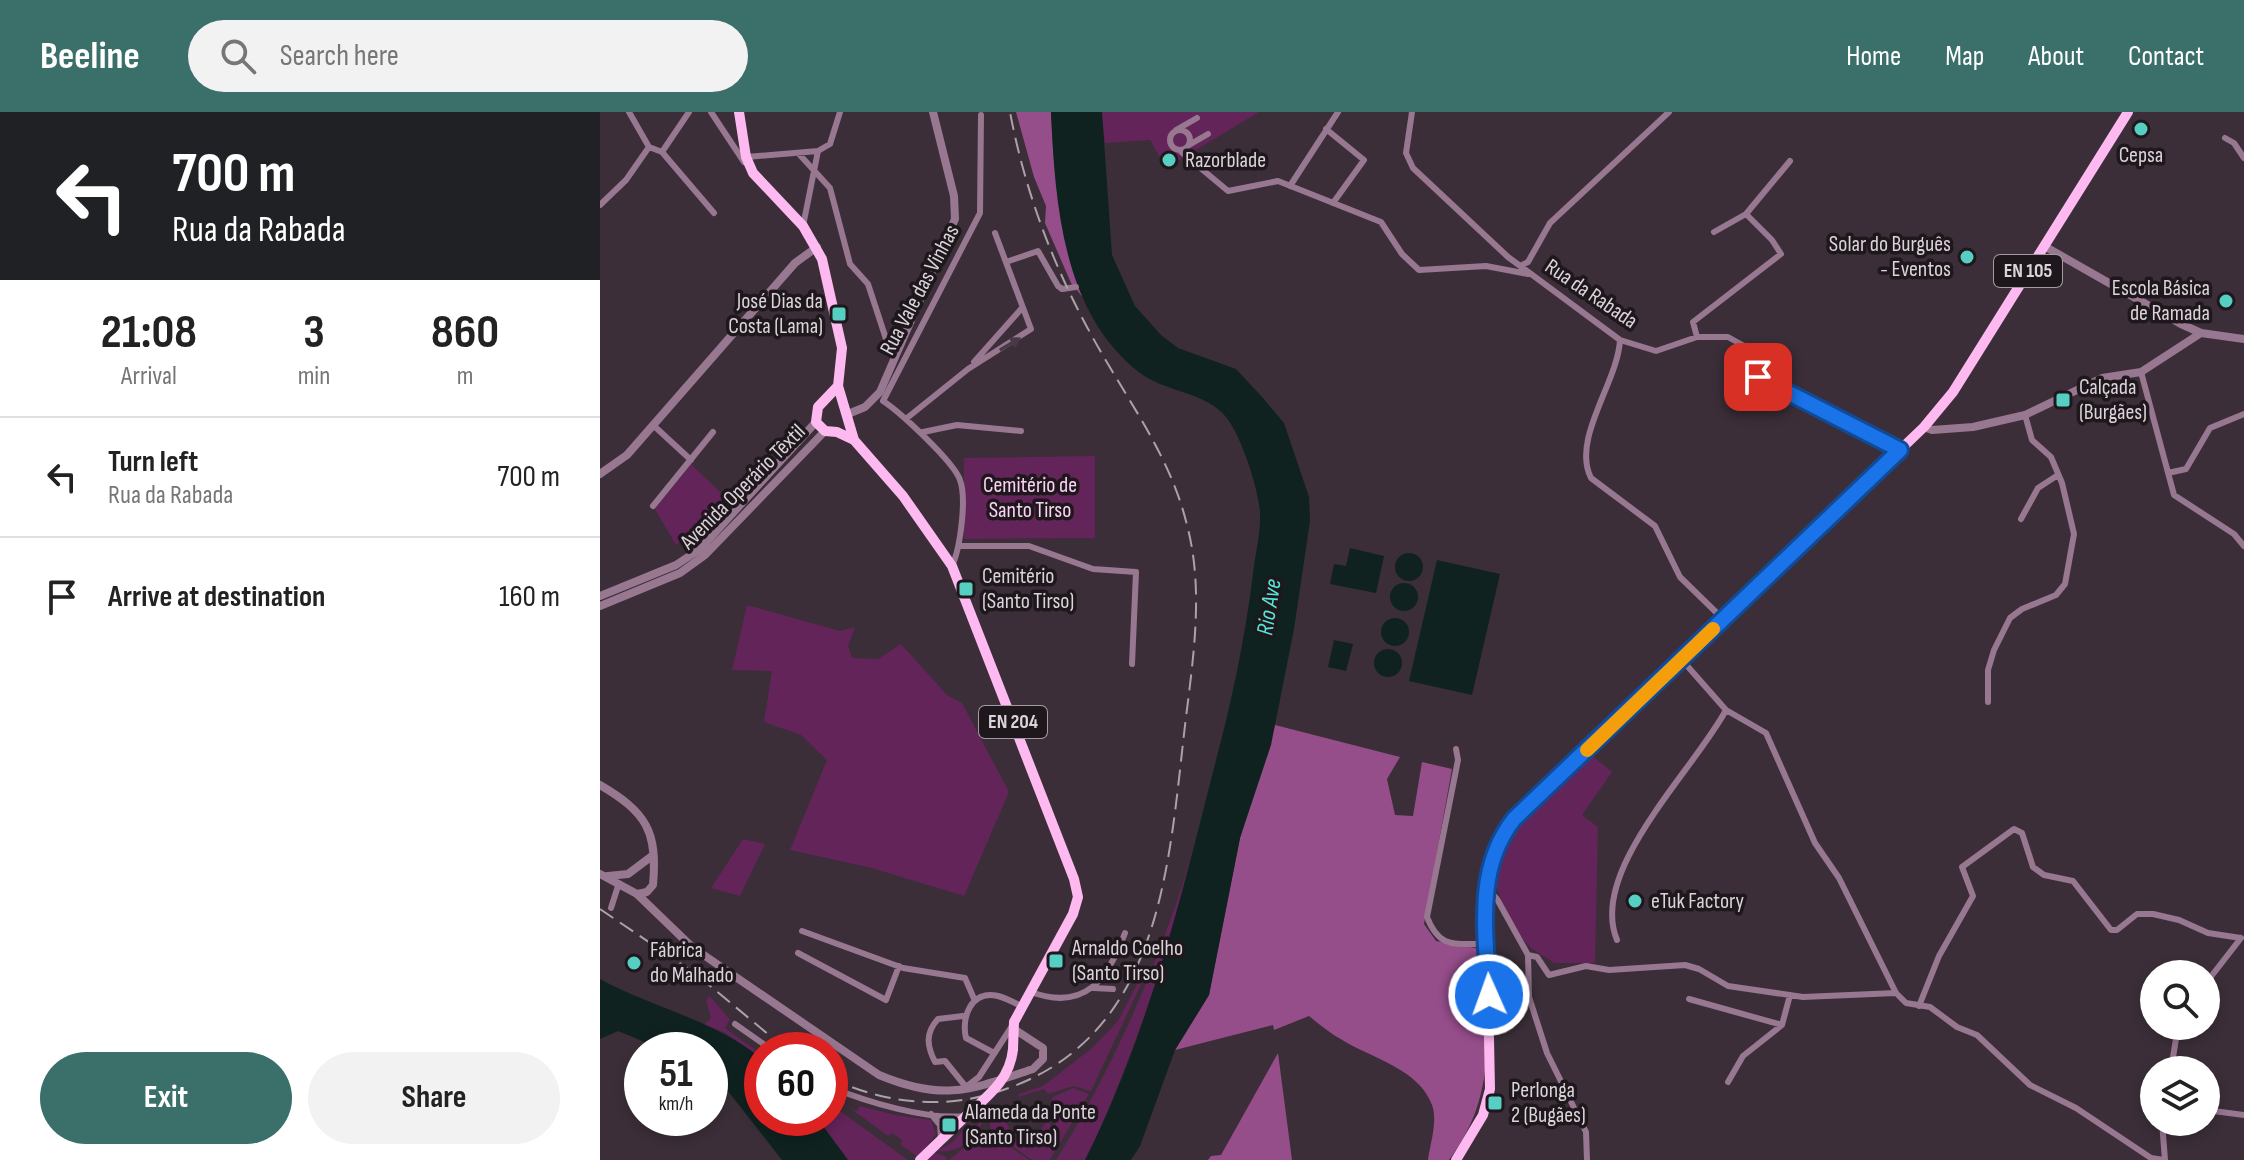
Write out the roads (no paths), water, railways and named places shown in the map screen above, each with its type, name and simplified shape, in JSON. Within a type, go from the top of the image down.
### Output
[{"type":"main road","name":"EN 204","points":[[739,112],[746,157],[753,173],[803,226],[817,247],[842,343],[838,386],[854,440]]},
{"type":"main road","name":"EN 105","points":[[1456,1160],[1483,1115],[1490,1089],[1486,887],[1490,860],[1514,819],[1924,427],[1953,392],[2128,112]]},
{"type":"main road","points":[[825,431],[816,422],[818,407],[838,386]]},
{"type":"main road","points":[[826,401],[846,414],[837,432]]},
{"type":"main road","name":"EN 204","points":[[825,431],[837,432],[854,440],[903,496],[952,566],[1078,897],[1073,914],[1014,1026],[1011,1064],[1001,1084],[920,1160]]},
{"type":"street","points":[[629,112],[649,147],[662,152],[714,213]]},
{"type":"street","points":[[662,152],[689,112]]},
{"type":"street","points":[[711,112],[753,173]]},
{"type":"street","points":[[746,157],[818,151],[830,144],[840,112]]},
{"type":"street","points":[[846,414],[875,399],[955,219],[954,196],[933,112]]},
{"type":"street","points":[[1290,186],[1338,112]]},
{"type":"street","name":"Rua da Rabada","points":[[1412,112],[1406,153],[1413,168],[1528,274],[1620,340],[1656,351],[1697,337],[1728,337],[1746,347],[1758,377],[1900,450]]},
{"type":"street","points":[[1520,266],[1528,262],[1550,223],[1669,112]]},
{"type":"street","name":"Rua Vale das Vinhas","points":[[907,418],[883,401],[980,213],[981,115]]},
{"type":"street","points":[[1197,118],[1173,133],[1171,144],[1185,148],[1208,134]]},
{"type":"street","points":[[1326,129],[1364,160],[1333,203]]},
{"type":"street","points":[[1173,133],[1181,130],[1188,133],[1185,148],[1187,160],[1228,191],[1278,181],[1381,222],[1402,254],[1419,270],[1486,266],[1528,274]]},
{"type":"street","points":[[2225,138],[2234,143],[2244,158]]},
{"type":"street","points":[[600,205],[626,180],[649,147]]},
{"type":"street","points":[[803,226],[818,151]]},
{"type":"street","points":[[799,154],[816,169],[830,188],[850,264],[868,284],[887,342],[897,352]]},
{"type":"street","points":[[1714,232],[1746,214],[1769,191],[1790,161]]},
{"type":"street","points":[[1697,337],[1693,322],[1781,254],[1772,240],[1746,214]]},
{"type":"street","points":[[952,566],[961,546],[960,480],[923,432],[907,418],[968,369],[1028,332],[1031,324],[1022,308],[995,233]]},
{"type":"street","points":[[2044,246],[2201,333],[2244,339]]},
{"type":"street","points":[[600,474],[627,455],[795,263],[817,247]]},
{"type":"street","points":[[1006,262],[1038,251],[1058,286],[1062,289],[1076,287]]},
{"type":"street","points":[[968,369],[1022,308]]},
{"type":"street","points":[[1924,427],[1932,430],[1973,427],[2025,415],[2102,378],[2141,372],[2201,333]]},
{"type":"street","points":[[1620,340],[1618,358],[1587,445],[1586,468],[1591,478],[1655,526],[1680,577],[1723,619]]},
{"type":"street","points":[[2141,372],[2174,495],[2234,534],[2244,546]]},
{"type":"street","points":[[2168,473],[2186,469],[2210,428],[2244,414]]},
{"type":"street","points":[[1988,702],[1988,670],[2010,618],[2056,595],[2065,584],[2074,534],[2051,457],[2032,440],[2025,415]]},
{"type":"street","name":"Avenida Operário Têxtil","points":[[600,596],[676,565],[700,549],[816,422]]},
{"type":"street","points":[[653,425],[691,460]]},
{"type":"street","points":[[923,432],[957,425],[1021,431]]},
{"type":"street","name":"Avenida Operário Têxtil","points":[[600,606],[680,573],[705,555],[825,431]]},
{"type":"street","points":[[653,506],[713,432]]},
{"type":"street","points":[[2021,519],[2038,488],[2058,475]]},
{"type":"street","points":[[961,546],[1029,546],[1093,569],[1136,572],[1132,664]]},
{"type":"street","points":[[1682,660],[1726,710],[1766,733],[1815,843],[1839,878],[1896,993],[1906,1003],[1930,1007],[1957,1027],[1977,1035],[2030,1085],[2076,1108],[2151,1158],[2164,1160],[2163,1136]]},
{"type":"street","points":[[1617,940],[1611,926],[1621,865],[1726,710]]},
{"type":"street","points":[[1456,749],[1458,760],[1427,917],[1433,933],[1446,943],[1487,944]]},
{"type":"street","points":[[600,785],[631,803],[643,817],[651,835],[654,907]]},
{"type":"street","points":[[1919,1006],[1939,956],[1973,896],[1962,867],[2014,829],[2022,833],[2033,867],[2044,875],[2073,881],[2111,930],[2117,930],[2137,914],[2153,914],[2179,920],[2208,933],[2242,937]]},
{"type":"street","points":[[602,875],[628,874],[652,856]]},
{"type":"street","points":[[639,867],[652,874]]},
{"type":"street","points":[[628,874],[633,891]]},
{"type":"street","points":[[602,875],[633,891],[654,907],[692,947],[879,1075],[901,1084],[956,1092],[980,1082],[994,1053],[1014,1026],[1043,1048],[1043,1059],[1033,1069],[980,1082],[966,1087],[956,1092]]},
{"type":"street","points":[[611,908],[619,883]]},
{"type":"street","points":[[1486,887],[1497,899],[1528,955],[1529,997],[1547,1053],[1586,1132],[1587,1160]]},
{"type":"street","points":[[633,891],[651,888]]},
{"type":"street","points":[[802,931],[899,966],[965,978],[975,1001]]},
{"type":"street","points":[[1094,988],[1104,977],[1125,933]]},
{"type":"street","points":[[2220,965],[2242,937]]},
{"type":"street","points":[[798,953],[886,1000],[899,966]]},
{"type":"street","points":[[1528,955],[1537,957],[1549,975],[1586,966],[1609,970],[1685,965],[1699,969],[1728,986],[1790,995],[1896,993]]},
{"type":"street","points":[[1031,992],[1061,998],[1094,988],[1113,989]]},
{"type":"street","points":[[966,1087],[945,1061],[935,1062],[927,1045],[929,1033],[938,1019],[963,1016],[975,1001],[997,995],[1023,1007]]},
{"type":"street","points":[[1728,1082],[1743,1056],[1782,1025],[1790,995]]},
{"type":"street","points":[[1689,999],[1782,1025]]},
{"type":"street","points":[[963,1016],[966,1038],[994,1053]]},
{"type":"street","points":[[735,1024],[746,1032]]},
{"type":"street","points":[[999,1045],[1009,1044],[1013,1049],[1031,1038]]},
{"type":"street","points":[[848,1095],[947,1118],[966,1116]]},
{"type":"street","points":[[2220,1112],[2244,1115]]},
{"type":"street","points":[[931,1114],[940,1125],[938,1143]]},
{"type":"water","name":"Rio Ave","points":[[1051,112],[1102,112],[1112,255],[1135,306],[1161,335],[1178,348],[1236,369],[1263,398],[1284,423],[1309,497],[1310,521],[1294,629],[1271,745],[1240,838],[1209,995],[1175,1050],[1140,1146],[1131,1160],[1085,1160],[1145,1015],[1189,865],[1237,669],[1250,598],[1260,513],[1248,463],[1238,436],[1226,417],[1208,402],[1140,373],[1114,348],[1094,320],[1079,288],[1060,218]]},
{"type":"water","points":[[1350,548],[1384,556],[1376,593],[1330,584],[1334,564],[1346,566]]},
{"type":"water","points":[[1409,553],[1419,557],[1423,567],[1419,577],[1409,581],[1399,577],[1395,567],[1399,557]]},
{"type":"water","points":[[1437,560],[1500,574],[1472,695],[1409,681]]},
{"type":"water","points":[[1404,583],[1414,587],[1418,597],[1414,607],[1404,611],[1394,607],[1390,597],[1394,587]]},
{"type":"water","points":[[1395,618],[1405,622],[1409,632],[1405,642],[1395,646],[1385,642],[1381,632],[1385,622]]},
{"type":"water","points":[[1334,640],[1353,644],[1346,671],[1328,667]]},
{"type":"water","points":[[1388,649],[1398,653],[1402,663],[1398,673],[1388,677],[1378,673],[1374,663],[1378,653]]},
{"type":"water","points":[[600,979],[720,1032],[624,1033],[618,1031],[600,1039]]},
{"type":"water","points":[[728,1036],[744,1046],[744,1112],[728,1091]]},
{"type":"water","points":[[763,1136],[830,1136],[848,1160],[782,1160]]},
{"type":"railway","points":[[848,1086],[912,1101],[955,1101],[997,1092],[1051,1068],[1092,1035],[1123,994],[1145,947],[1171,842],[1195,629],[1195,577],[1187,525],[1159,451],[1093,338],[1054,257],[1024,171],[1010,112]]},
{"type":"railway","points":[[600,909],[696,974],[765,1032]]},
{"type":"place","name":"Cepsa","points":[[2141,129]]},
{"type":"place","name":"Razorblade","points":[[1169,160]]},
{"type":"place","name":"Solar do Burguês - Eventos","points":[[1967,257]]},
{"type":"place","name":"Escola Básica de Ramada","points":[[2226,301]]},
{"type":"place","name":"José Dias da Costa (Lama)","points":[[839,314]]},
{"type":"place","name":"Calçada (Burgães)","points":[[2063,400]]},
{"type":"place","name":"Cemitério (Santo Tirso)","points":[[966,589]]},
{"type":"place","name":"eTuk Factory","points":[[1635,901]]},
{"type":"place","name":"Arnaldo Coelho (Santo Tirso)","points":[[1056,961]]},
{"type":"place","name":"Fábrica do Malhado","points":[[634,963]]},
{"type":"place","name":"Perlonga 2 (Bugães)","points":[[1495,1103]]},
{"type":"place","name":"Alameda da Ponte (Santo Tirso)","points":[[949,1125]]},
{"type":"park label","name":"Cemitério de Santo Tirso","points":[[1030,498]]}]
